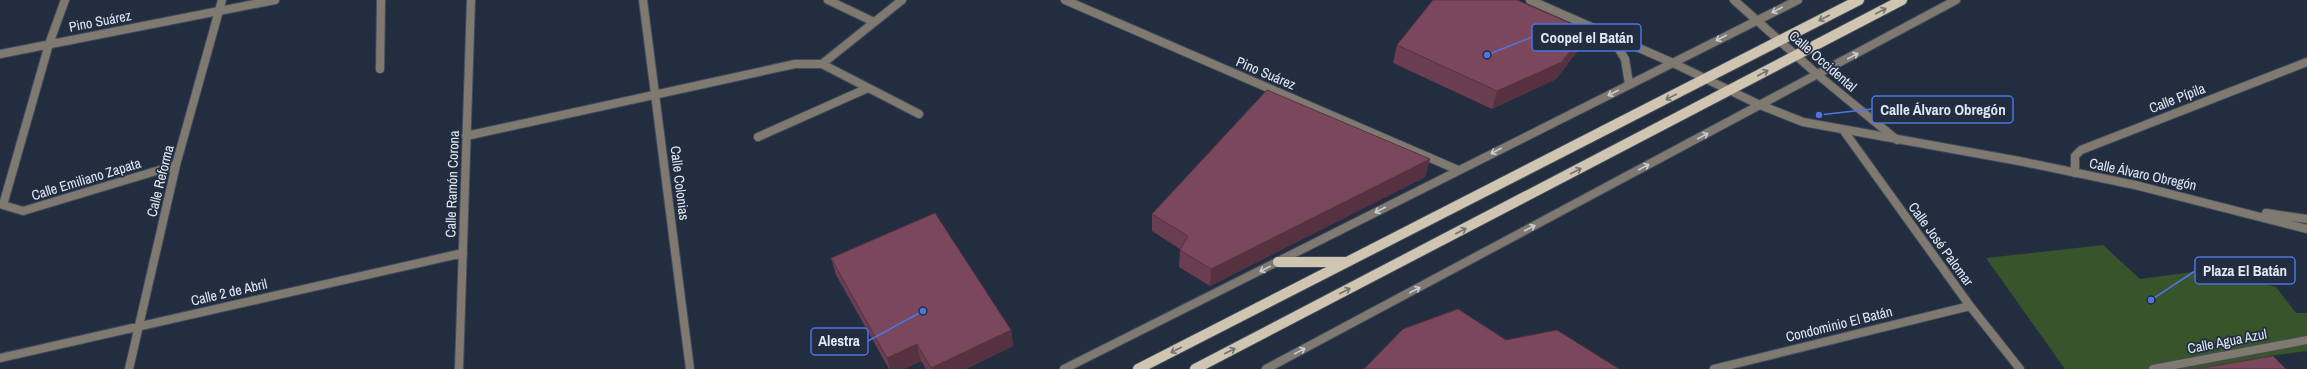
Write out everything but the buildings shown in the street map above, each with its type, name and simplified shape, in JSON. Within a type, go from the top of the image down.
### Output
[{"type":"main road","points":[[1138,369],[1859,0]]},
{"type":"main road","points":[[1195,369],[1902,0]]},
{"type":"main road","points":[[1278,262],[1348,262]]},
{"type":"street","points":[[49,44],[65,0]]},
{"type":"street","name":"Calle Reforma","points":[[130,369],[176,165],[222,0]]},
{"type":"street","name":"Pino Suárez","points":[[0,54],[275,0]]},
{"type":"street","points":[[380,69],[381,0]]},
{"type":"street","name":"Calle Ramón Corona","points":[[459,369],[470,0]]},
{"type":"street","name":"Calle Colonias","points":[[643,0],[690,369]]},
{"type":"street","points":[[828,0],[874,22]]},
{"type":"street","points":[[822,64],[902,0]]},
{"type":"street","name":"Pino Suárez","points":[[1065,0],[1458,170]]},
{"type":"street","name":"Calle Álvaro Obregón","points":[[1530,0],[1673,63],[1760,105],[1803,122],[1844,131],[2075,173],[2240,209],[2307,219]]},
{"type":"street","name":"Calle Occidental","points":[[1734,0],[1818,75],[1897,140]]},
{"type":"street","points":[[1064,369],[1798,0]]},
{"type":"street","points":[[1266,369],[1956,0]]},
{"type":"street","points":[[1611,36],[1625,59],[1629,84]]},
{"type":"street","name":"Calle Emiliano Zapata","points":[[49,44],[3,205],[12,209],[23,211],[176,165]]},
{"type":"street","name":"Calle Pípila","points":[[2075,173],[2075,156],[2081,150],[2307,62]]},
{"type":"street","points":[[466,136],[795,64],[822,64],[919,114]]},
{"type":"street","points":[[758,137],[868,88]]},
{"type":"street","name":"Calle José Palomar","points":[[1844,131],[1970,306],[2020,369]]},
{"type":"street","name":"Calle Álvaro Obregón","points":[[2240,209],[2307,229]]},
{"type":"street","name":"Calle 2 de Abril","points":[[0,358],[463,252]]},
{"type":"street","name":"Condominio El Batán","points":[[1714,369],[1970,306]]},
{"type":"street","name":"Calle Agua Azul","points":[[2153,369],[2307,340]]},
{"type":"green space","points":[[2103,245],[2140,279],[2246,265],[2254,281],[2276,287],[2296,313],[2307,313],[2307,351],[2269,356],[2275,367],[2262,369],[2065,369],[1986,258]]},
{"type":"place","name":"Coopel el Batán","points":[[1487,55]]},
{"type":"place","name":"Calle Álvaro Obregón","points":[[1819,115]]},
{"type":"place","name":"Plaza El Batán","points":[[2151,300]]},
{"type":"place","name":"Alestra","points":[[923,311]]}]
